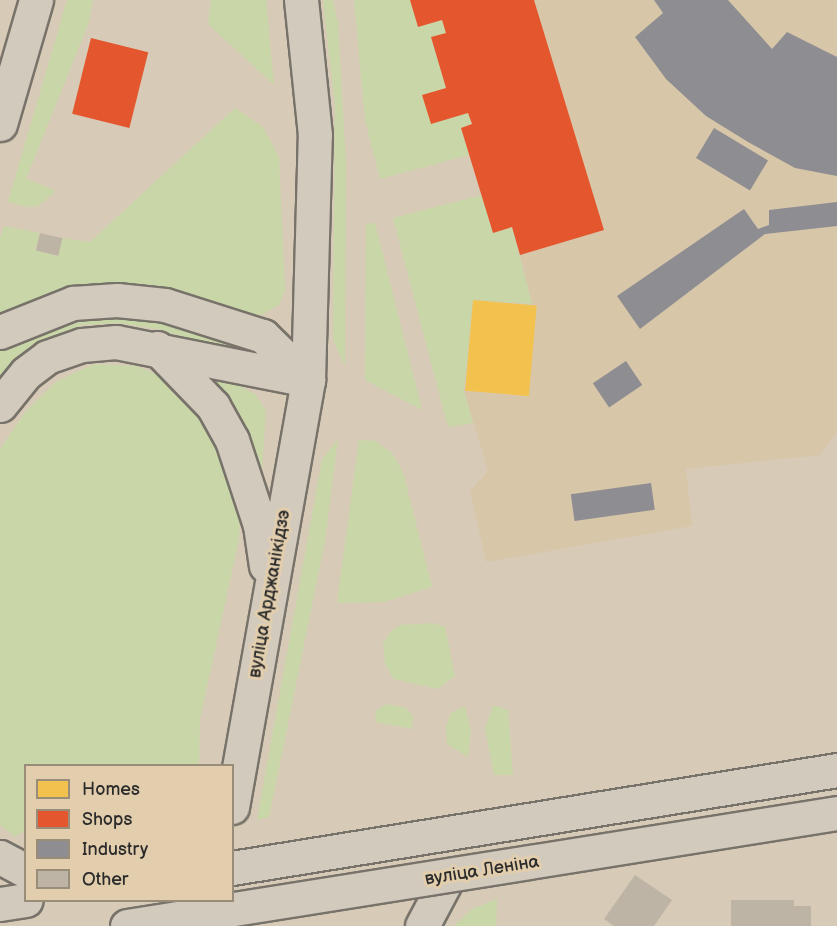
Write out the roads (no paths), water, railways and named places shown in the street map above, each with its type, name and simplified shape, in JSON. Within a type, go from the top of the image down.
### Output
[{"type":"main road","points":[[0,124],[36,0]]},
{"type":"main road","name":"вуліца Арджанікідзэ","points":[[234,796],[308,380],[315,135],[301,0]]},
{"type":"main road","points":[[0,332],[73,303],[117,300],[165,305],[263,336],[308,380]]},
{"type":"main road","points":[[0,405],[26,373],[47,357],[82,345],[105,343],[157,348],[254,372],[308,380]]},
{"type":"main road","points":[[157,348],[213,406],[232,440],[260,525],[270,589]]},
{"type":"main road","points":[[234,868],[837,770]]},
{"type":"main road","name":"вуліца Леніна","points":[[127,926],[448,877],[837,813]]},
{"type":"main road","points":[[0,857],[24,870]]},
{"type":"main road","points":[[422,926],[448,877]]},
{"type":"main road","points":[[0,904],[24,900]]},
{"type":"main road","points":[[208,926],[213,902]]}]
